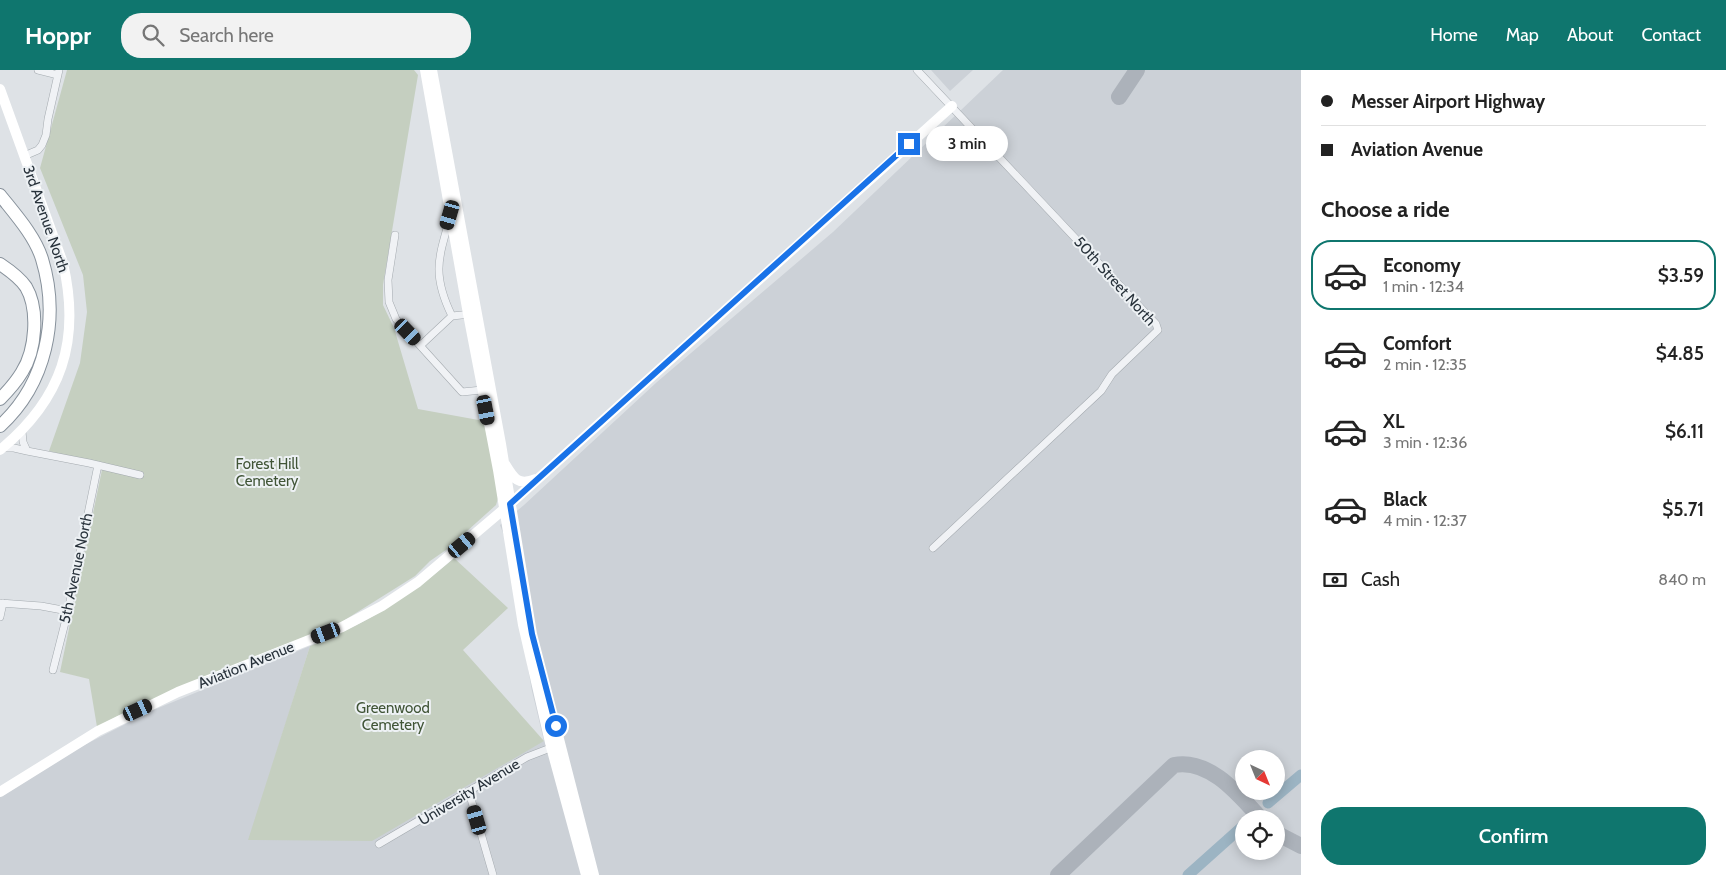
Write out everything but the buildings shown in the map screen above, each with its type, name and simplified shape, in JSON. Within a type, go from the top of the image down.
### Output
[{"type":"highway","points":[[0,195],[24,226],[42,258],[49,298],[50,319],[43,360],[33,384],[24,399],[0,426]]},
{"type":"highway","points":[[0,264],[25,285],[31,297],[34,313],[32,338],[23,371],[0,399]]},
{"type":"main road","points":[[425,70],[450,215],[504,463],[507,507],[506,525],[523,625],[594,875]]},
{"type":"main road","points":[[432,70],[472,314],[482,390],[556,746],[586,875]]},
{"type":"main road","name":"3rd Avenue North","points":[[0,89],[63,263],[70,290],[71,320],[68,347],[56,381],[33,420],[1,449]]},
{"type":"main road","name":"Aviation Avenue","points":[[0,792],[98,731],[138,710],[178,692],[342,627],[382,606],[418,582],[507,507],[952,106]]},
{"type":"main road","points":[[504,463],[518,481],[524,483],[535,480],[545,473]]},
{"type":"main road","points":[[486,525],[496,522],[506,525]]},
{"type":"street","points":[[24,156],[38,150],[42,145],[46,135],[59,73],[38,70]]},
{"type":"street","name":"50th Street North","points":[[917,70],[1156,324],[1158,330],[1112,374],[1101,392],[933,548]]},
{"type":"street","points":[[450,215],[442,244],[438,277],[442,295],[452,316]]},
{"type":"street","points":[[395,235],[388,280],[388,302],[396,319],[462,392],[482,390]]},
{"type":"street","points":[[421,345],[452,316],[472,314]]},
{"type":"street","points":[[22,431],[23,442],[27,451]]},
{"type":"street","points":[[1,449],[27,451],[140,476]]},
{"type":"street","name":"5th Avenue North","points":[[53,670],[68,611],[98,466]]},
{"type":"street","points":[[0,617],[2,603],[41,606],[68,611]]},
{"type":"street","name":"University Avenue","points":[[379,844],[527,757],[556,746]]},
{"type":"street","points":[[469,792],[493,875]]},
{"type":"shaded area","points":[[931,70],[973,70],[950,91]]},
{"type":"shaded area","points":[[1003,70],[1301,70],[1301,875],[0,875],[0,797],[57,759],[151,711],[310,646],[249,840],[544,741],[532,691],[505,538],[500,525],[657,382],[833,232]]},
{"type":"green space","name":"Forest Hill Cemetery","points":[[67,70],[414,70],[418,75],[383,285],[383,305],[394,328],[418,409],[484,421],[499,495],[496,505],[415,576],[340,623],[176,689],[135,707],[97,727],[89,679],[60,672],[103,465],[49,451],[80,363],[87,312],[83,275],[40,168]]},
{"type":"green space","name":"Greenwood Cemetery","points":[[454,558],[508,608],[463,650],[544,741],[372,841],[248,840],[310,646],[348,629],[385,609],[421,585]]},
{"type":"waterway","points":[[1268,803],[1301,775]]},
{"type":"waterway","points":[[1188,875],[1235,833]]},
{"type":"taxiway","points":[[1119,97],[1137,70]]},
{"type":"taxiway","points":[[1058,875],[1174,765],[1187,764],[1200,767],[1212,773],[1234,790],[1253,810]]},
{"type":"taxiway","points":[[1285,838],[1301,846]]},
{"type":"route","points":[[556,726],[532,634],[510,504],[909,144]]}]
